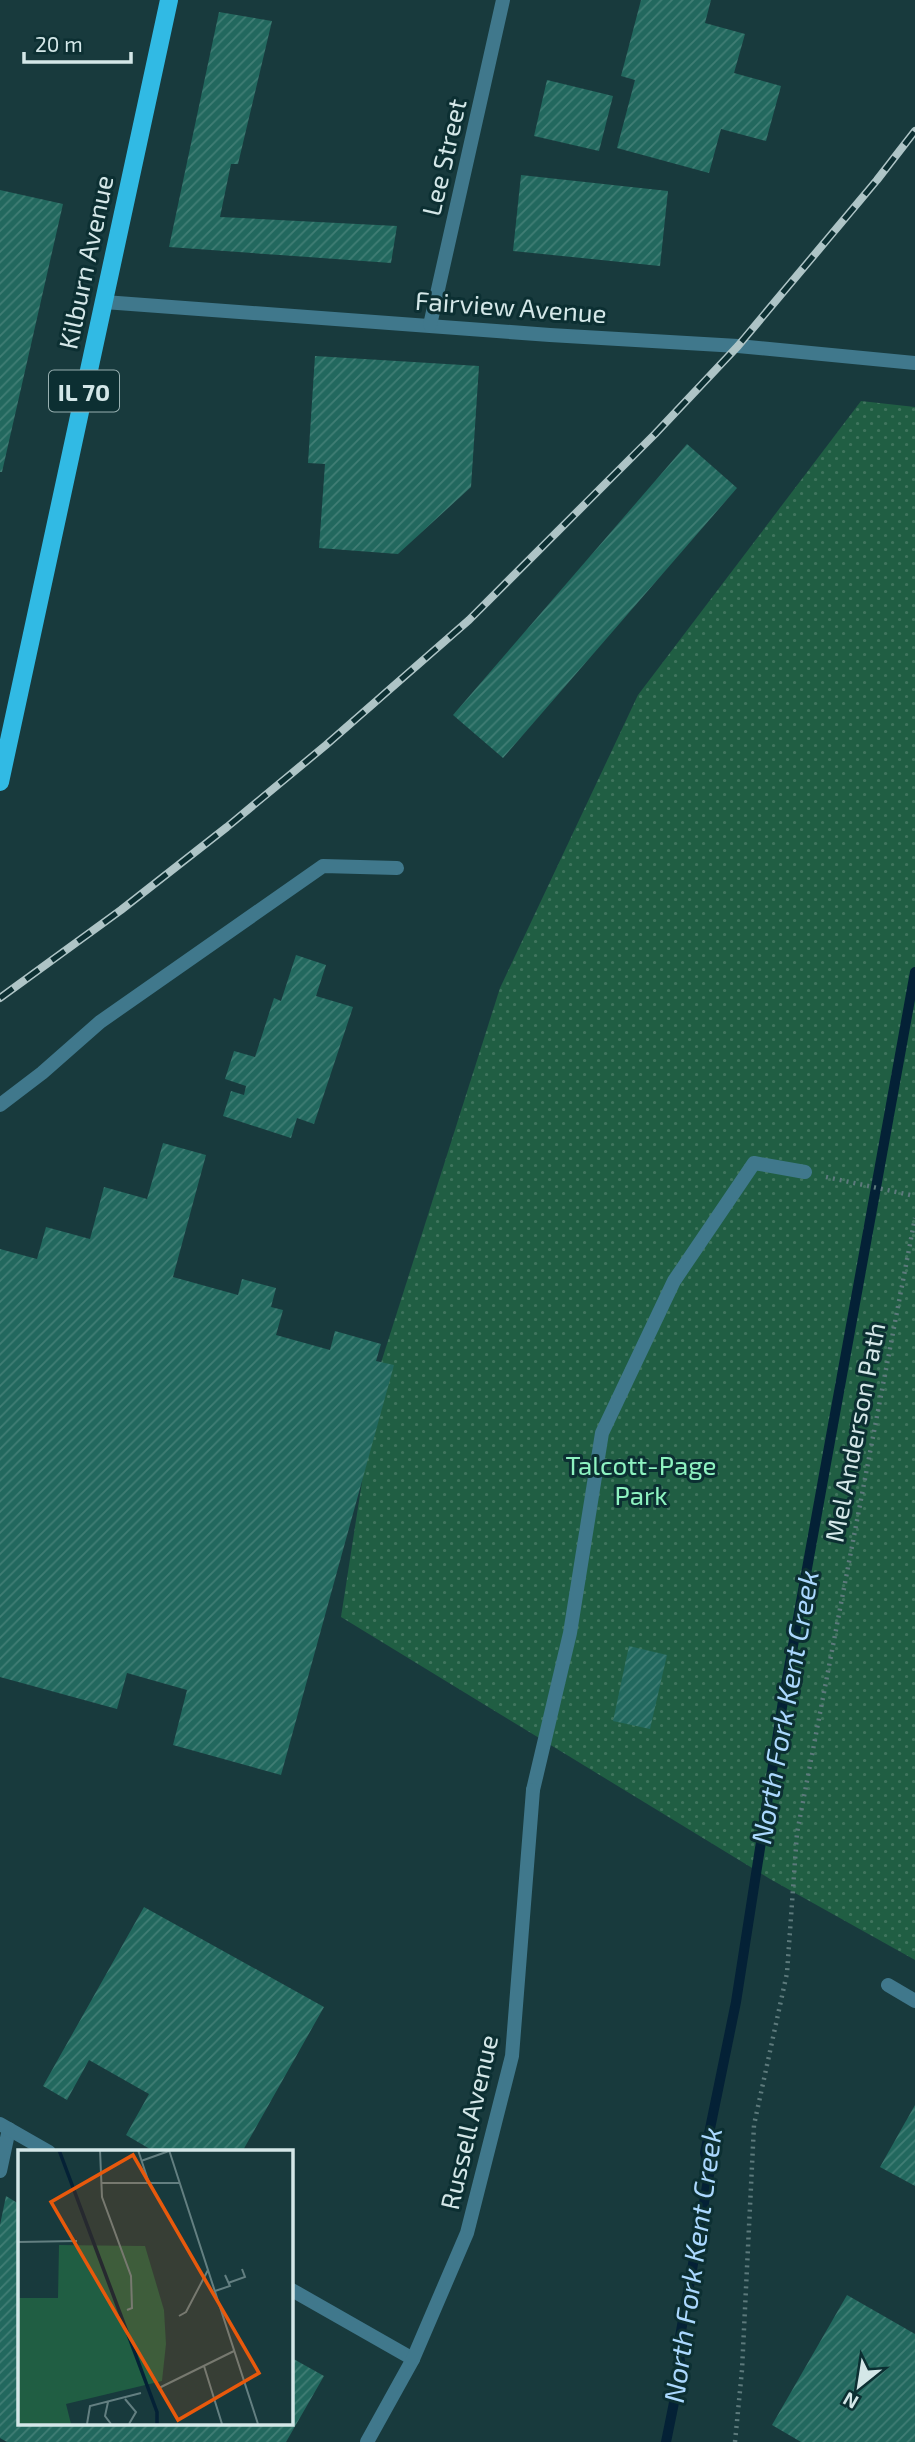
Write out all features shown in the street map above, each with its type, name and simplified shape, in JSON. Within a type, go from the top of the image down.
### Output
[{"type":"main road","name":"Kilburn Avenue","points":[[0,782],[169,0]]},
{"type":"street","name":"Lee Street","points":[[430,325],[503,0]]},
{"type":"street","name":"Fairview Avenue","points":[[104,302],[738,346],[915,363]]},
{"type":"street","points":[[0,1105],[42,1073],[100,1022],[323,866],[397,868]]},
{"type":"street","name":"Russell Avenue","points":[[367,2442],[413,2359],[467,2233],[512,2056],[533,1790],[570,1633],[602,1433],[674,1281],[754,1163],[804,1172]]},
{"type":"street","points":[[888,1985],[915,2001]]},
{"type":"street","points":[[0,2171],[5,2126],[47,2150]]},
{"type":"street","points":[[292,2290],[413,2359]]},
{"type":"path","points":[[852,1183],[915,1196]]},
{"type":"path","name":"Mel Anderson Path","points":[[735,2442],[742,2370],[754,2124],[787,1973],[797,1833],[915,1218]]},
{"type":"green space","name":"Talcott-Page Park","points":[[861,401],[915,407],[915,1960],[770,1879],[341,1617],[380,1366],[500,988],[638,695]]},
{"type":"building","points":[[641,0],[711,0],[705,23],[745,34],[734,73],[781,86],[766,141],[721,129],[709,173],[617,148],[635,80],[621,76]]},
{"type":"building","points":[[219,12],[272,21],[238,164],[231,164],[220,217],[397,226],[391,263],[169,247]]},
{"type":"building","points":[[547,80],[613,96],[599,151],[534,136]]},
{"type":"building","points":[[521,175],[668,191],[660,266],[513,251]]},
{"type":"building","points":[[0,190],[63,204],[2,472],[0,472]]},
{"type":"building","points":[[315,356],[479,366],[471,487],[398,554],[319,548],[325,464],[308,463]]},
{"type":"building","points":[[687,444],[737,488],[503,758],[453,715]]},
{"type":"building","points":[[296,955],[326,965],[316,996],[353,1007],[314,1124],[297,1118],[291,1138],[223,1116],[231,1091],[244,1095],[246,1086],[225,1079],[234,1051],[255,1057],[274,998],[281,1001]]},
{"type":"building","points":[[163,1143],[206,1155],[173,1277],[238,1295],[242,1279],[276,1288],[271,1307],[283,1310],[276,1335],[330,1350],[335,1331],[381,1344],[376,1361],[394,1365],[281,1775],[173,1745],[187,1690],[127,1673],[117,1709],[0,1677],[0,1249],[37,1259],[46,1227],[90,1239],[104,1187],[147,1199]]},
{"type":"building","points":[[629,1646],[667,1655],[650,1729],[613,1721]]},
{"type":"building","points":[[144,1907],[324,2007],[243,2150],[152,2150],[126,2135],[149,2094],[89,2060],[67,2100],[43,2086]]},
{"type":"building","points":[[915,2105],[915,2186],[880,2167]]},
{"type":"building","points":[[6,2196],[18,2203],[18,2424],[292,2424],[292,2358],[324,2376],[286,2442],[7,2442],[0,2438],[0,2225]]},
{"type":"building","points":[[847,2295],[915,2334],[915,2442],[801,2442],[772,2425]]},
{"type":"waterway","name":"North Fork Kent Creek","points":[[666,2442],[681,2368],[678,2348],[710,2169],[705,2153],[736,2002],[783,1701],[915,972]]},
{"type":"railway","points":[[0,998],[121,910],[227,827],[469,620],[655,434],[738,346],[915,131]]}]
